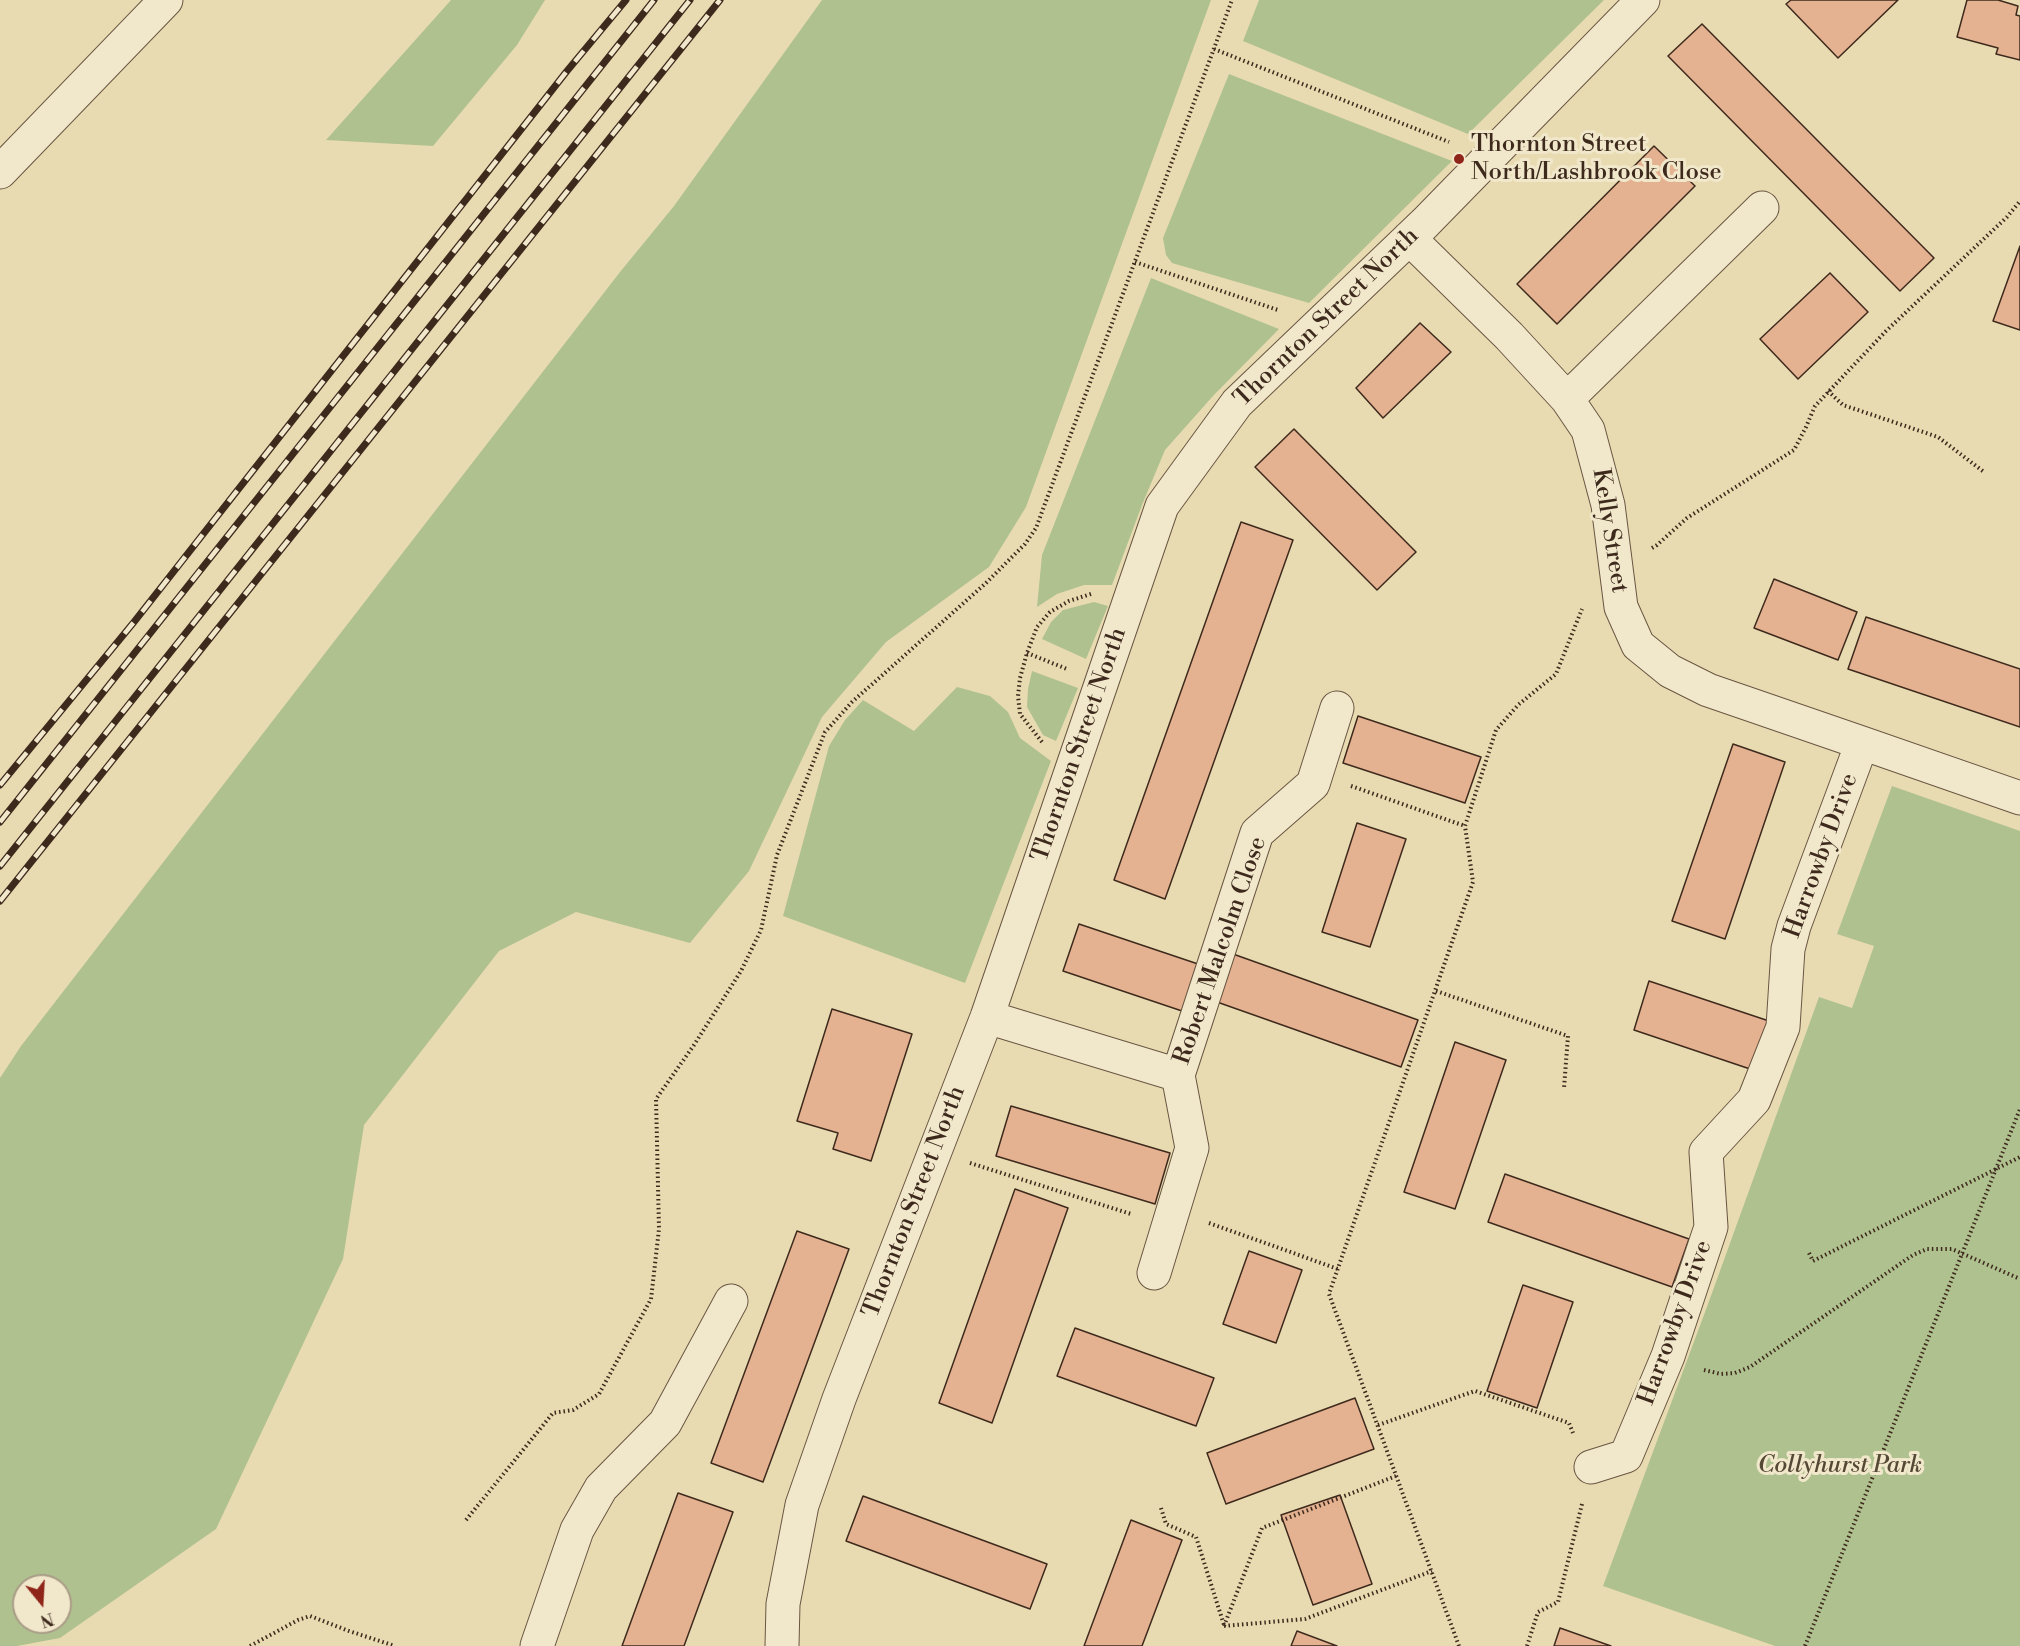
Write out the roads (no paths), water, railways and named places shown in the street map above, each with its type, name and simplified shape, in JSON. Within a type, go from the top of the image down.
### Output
[{"type":"street","points":[[0,172],[166,0]]},
{"type":"street","name":"Thornton Street North","points":[[782,1646],[783,1604],[802,1505],[839,1399],[987,1017],[1162,506],[1237,403],[1409,238],[1643,0]]},
{"type":"street","points":[[1567,399],[1762,208]]},
{"type":"street","name":"Kelly Street","points":[[1409,238],[1509,336],[1567,399],[1588,430],[1608,505],[1621,607],[1638,645],[1670,671],[1708,690],[1862,743]]},
{"type":"street","name":"Robert Malcolm Close","points":[[1154,1273],[1192,1148],[1178,1075],[1257,833],[1312,784],[1338,708]]},
{"type":"street","name":"Harrowby Drive","points":[[1591,1467],[1626,1456],[1668,1356],[1711,1227],[1706,1152],[1754,1100],[1784,1027],[1788,949],[1791,937],[1862,743],[2020,798]]},
{"type":"street","name":"Robert Malcolm Close","points":[[987,1017],[1178,1075]]},
{"type":"street","points":[[537,1646],[577,1530],[601,1488],[665,1423],[731,1301]]},
{"type":"railway","points":[[0,785],[134,622],[567,71],[626,0]]},
{"type":"railway","points":[[0,822],[654,0]]},
{"type":"railway","points":[[0,866],[690,0]]},
{"type":"railway","points":[[0,901],[720,0]]},
{"type":"place","name":"Thornton Street North/Lashbrook Close","points":[[1459,159]]},
{"type":"park label","name":"Collyhurst Park","points":[[1840,1466]]}]
